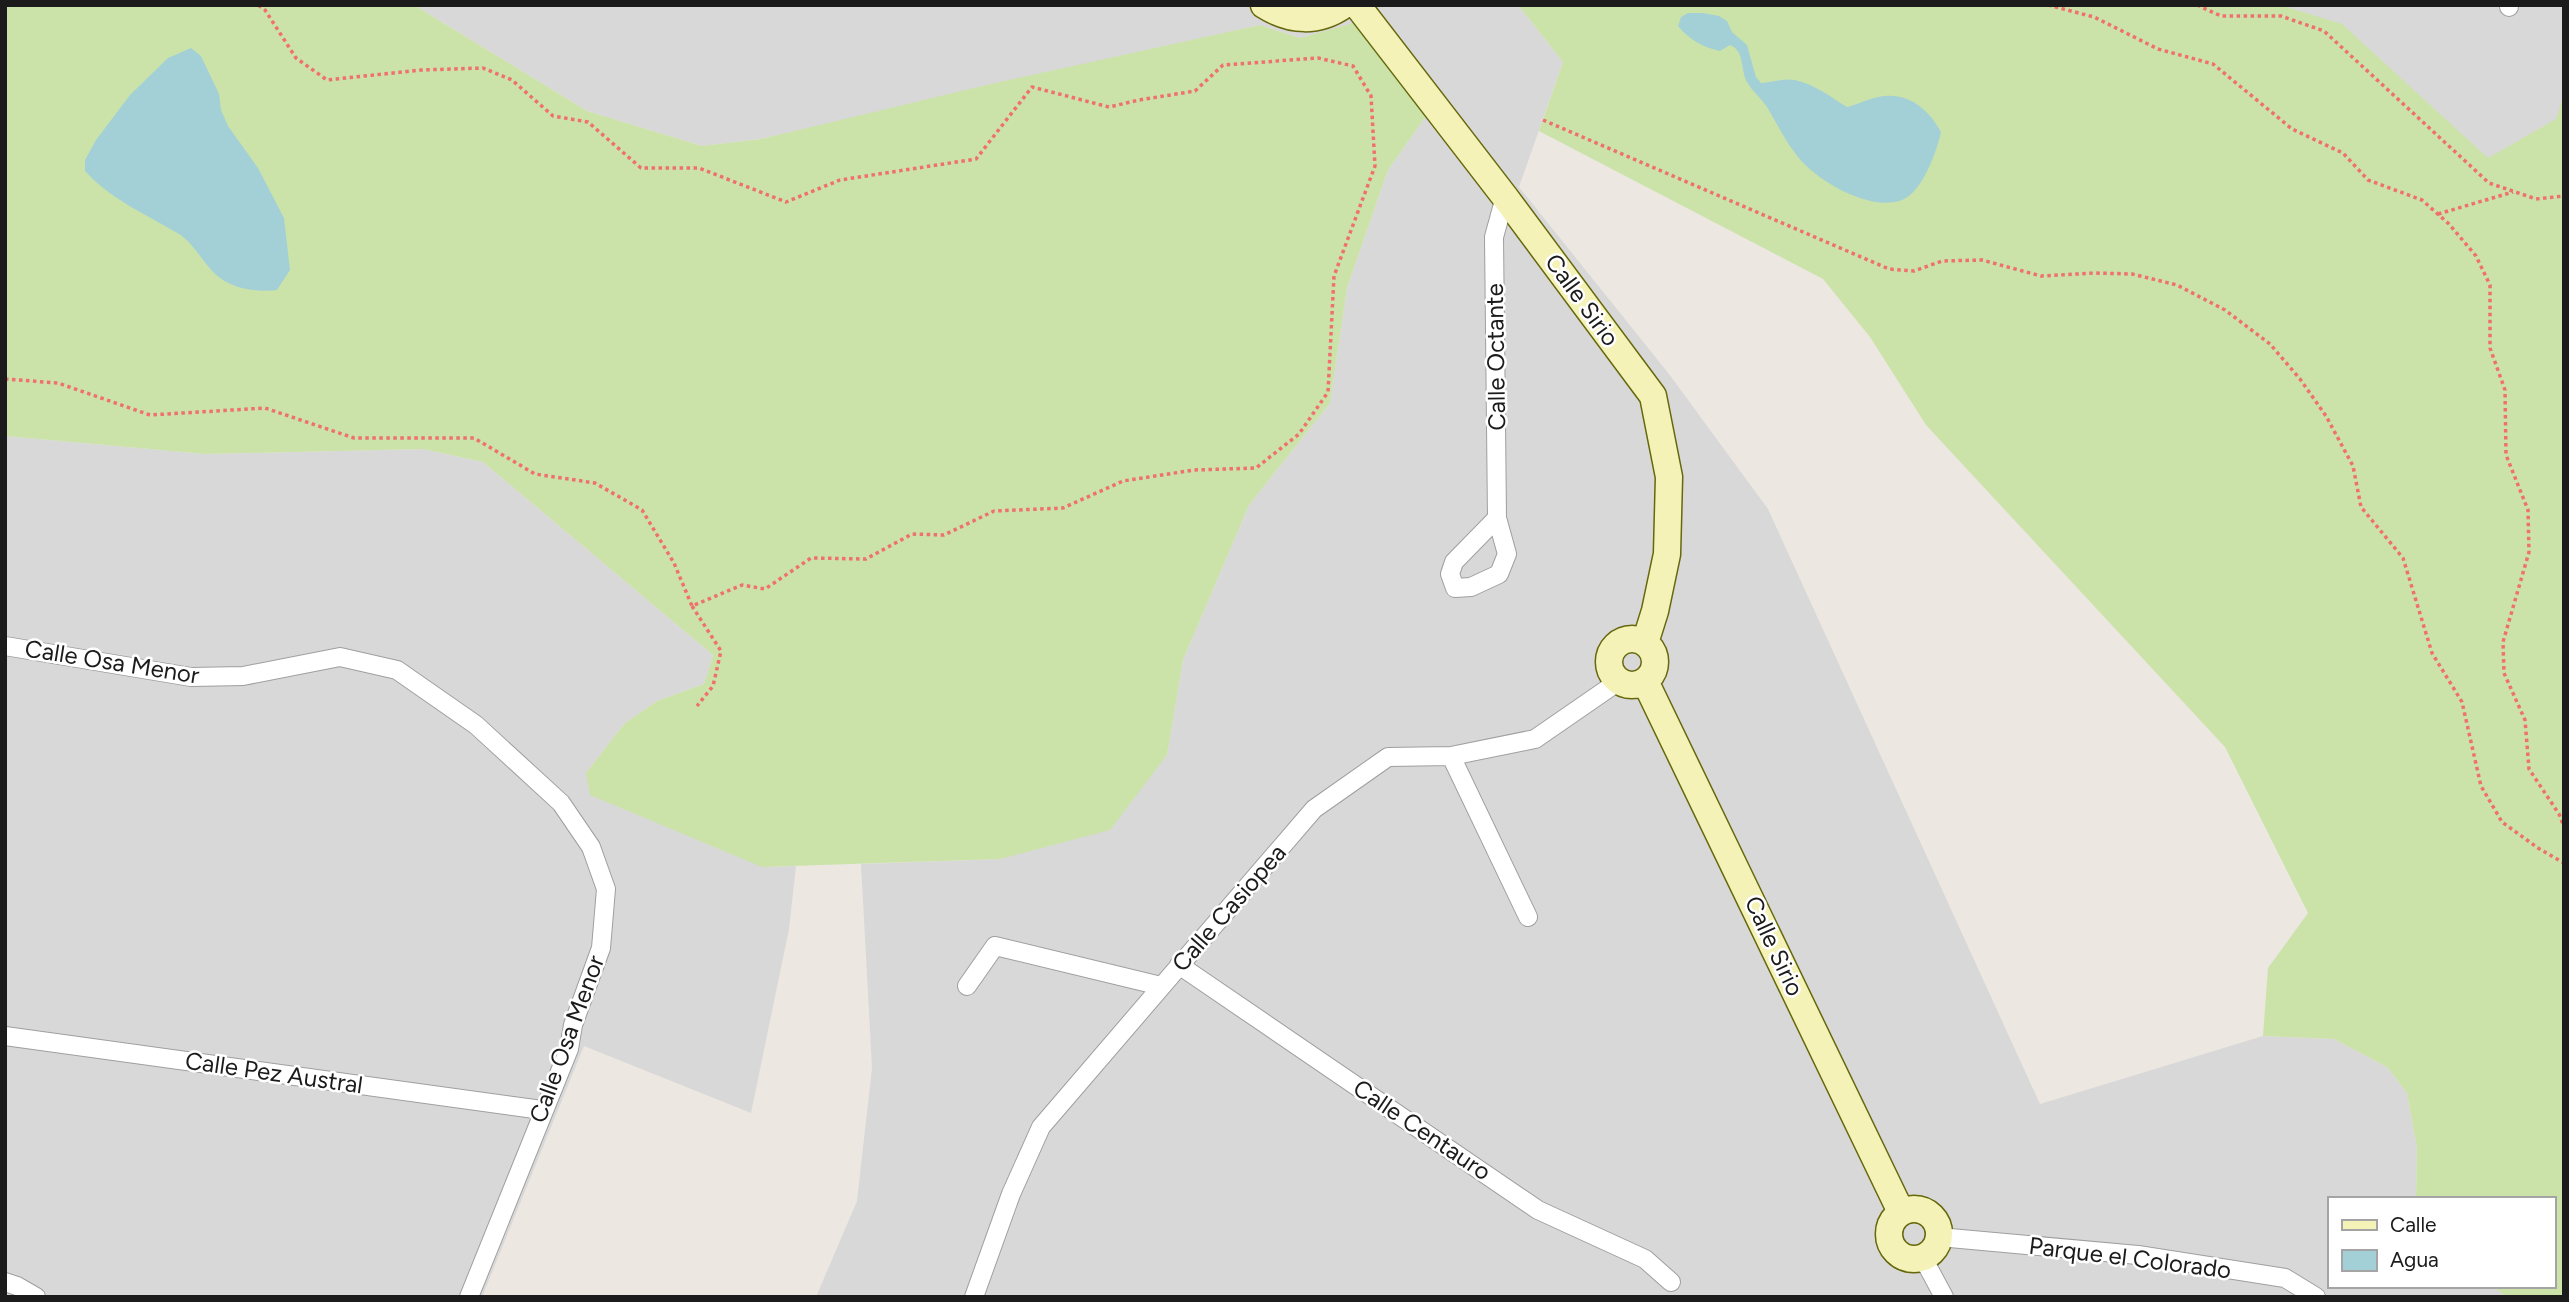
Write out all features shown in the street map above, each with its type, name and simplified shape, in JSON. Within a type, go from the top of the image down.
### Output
[{"type":"street","points":[[1264,5],[1280,15],[1306,20],[1331,14],[1344,5]]},
{"type":"street","name":"Calle Sirio","points":[[1357,5],[1505,197],[1653,397],[1669,477],[1667,554],[1645,643]]},
{"type":"street","name":"Calle Octante","points":[[1497,519],[1494,237],[1505,197]]},
{"type":"street","points":[[1628,639],[1645,643],[1655,658],[1655,667],[1632,681],[1609,667],[1613,649],[1628,639]]},
{"type":"street","name":"Calle Osa Menor","points":[[5,646],[191,677],[243,676],[340,657],[397,670],[476,725],[561,803],[591,846],[606,889],[601,948],[573,1026],[569,1049],[542,1110],[470,1297]]},
{"type":"street","name":"Calle Sirio","points":[[1632,681],[1901,1212]]},
{"type":"street","name":"Calle Casiopea","points":[[974,1297],[1012,1194],[1041,1127],[1314,809],[1388,757],[1451,756],[1535,739],[1632,681]]},
{"type":"street","points":[[1451,756],[1528,918]]},
{"type":"street","points":[[967,986],[995,946],[1161,986]]},
{"type":"street","name":"Calle Centauro","points":[[1179,965],[1538,1210],[1645,1259],[1671,1282]]},
{"type":"street","name":"Calle Pez Austral","points":[[5,1036],[542,1110]]},
{"type":"street","points":[[1923,1210],[1932,1216],[1938,1226],[1939,1237],[1934,1250],[1923,1258],[1910,1259],[1899,1254],[1891,1245],[1888,1232],[1892,1220],[1901,1212],[1923,1210]]},
{"type":"street","name":"Parque el Colorado","points":[[1939,1237],[2138,1255],[2286,1278],[2316,1297]]},
{"type":"street","points":[[1923,1258],[1944,1297]]},
{"type":"street","points":[[5,1282],[36,1297]]},
{"type":"path","points":[[258,5],[265,10],[296,58],[327,79],[422,70],[484,68],[512,80],[552,116],[588,122],[640,168],[699,168],[786,202],[840,180],[976,159],[1032,88],[1109,107],[1195,91],[1223,65],[1318,58],[1353,66],[1371,96],[1375,166],[1334,276],[1328,392],[1299,434],[1256,468],[1194,471],[1123,481],[1063,508],[994,511],[944,535],[912,534],[866,559],[811,558],[765,589],[742,585],[692,607]]},
{"type":"path","points":[[2048,5],[2094,17],[2158,48],[2213,64],[2291,129],[2343,153],[2368,180],[2422,200],[2476,256],[2490,285],[2490,348],[2505,390],[2507,455],[2528,510],[2529,552],[2503,642],[2504,673],[2525,720],[2529,769],[2559,814],[2564,827]]},
{"type":"path","points":[[2197,5],[2221,16],[2281,16],[2324,31],[2489,183],[2536,199],[2564,196]]},
{"type":"path","points":[[1543,120],[1889,269],[1914,271],[1942,261],[1982,260],[2041,276],[2132,274],[2177,285],[2225,310],[2270,344],[2300,379],[2326,416],[2353,466],[2361,507],[2403,558],[2432,653],[2462,702],[2481,786],[2502,822],[2564,863]]},
{"type":"path","points":[[2438,214],[2514,192]]},
{"type":"path","points":[[5,379],[58,383],[150,415],[265,408],[354,438],[474,438],[535,474],[595,483],[642,510],[674,563],[692,607],[721,652],[713,686],[697,706]]},
{"type":"shaded area","points":[[414,5],[1518,5],[1563,62],[1519,187],[1669,374],[1768,509],[2040,1104],[2263,1036],[2334,1039],[2387,1067],[2407,1093],[2417,1148],[2416,1197],[2328,1197],[2328,1288],[2495,1288],[2506,1297],[816,1297],[857,1201],[872,1068],[861,864],[1000,859],[1167,755],[1183,660],[1249,505],[1330,403],[1347,288],[1388,170],[1428,113],[1357,23],[1300,38],[1260,25],[761,139],[702,146],[587,111]]},
{"type":"shaded area","points":[[2280,5],[2564,5],[2564,95],[2557,119],[2488,159],[2342,25]]},
{"type":"shaded area","points":[[5,436],[205,454],[423,449],[483,462],[713,655],[704,684],[657,701],[624,724],[586,773],[762,867],[796,866],[789,929],[751,1113],[584,1046],[482,1297],[5,1297]]},
{"type":"green space","points":[[5,5],[414,5],[587,111],[702,146],[761,139],[995,83],[1260,25],[1300,38],[1357,22],[1428,113],[1388,170],[1347,288],[1330,403],[1249,505],[1183,660],[1167,755],[1110,830],[1000,859],[762,867],[590,795],[586,773],[624,724],[657,701],[704,684],[713,655],[483,462],[423,449],[205,454],[5,436]]},
{"type":"green space","points":[[1518,5],[2280,5],[2342,24],[2488,158],[2556,119],[2564,95],[2564,1297],[2506,1297],[2495,1288],[2555,1288],[2555,1197],[2416,1197],[2417,1148],[2407,1093],[2387,1067],[2334,1039],[2263,1036],[2268,968],[2308,913],[2225,747],[1926,425],[1870,337],[1823,279],[1539,131],[1563,62]]},
{"type":"water","points":[[1688,13],[1719,16],[1727,21],[1732,32],[1747,45],[1756,77],[1761,83],[1795,80],[1809,84],[1847,107],[1884,96],[1902,97],[1918,105],[1931,117],[1941,132],[1932,160],[1916,189],[1902,200],[1875,202],[1846,192],[1818,176],[1798,157],[1767,107],[1749,85],[1738,51],[1730,45],[1720,51],[1708,47],[1692,39],[1678,26],[1681,17]]},
{"type":"water","points":[[191,48],[201,56],[219,94],[221,110],[228,126],[258,168],[284,218],[290,270],[277,290],[247,289],[220,278],[185,238],[117,198],[85,171],[85,160],[96,140],[130,95],[168,58]]}]
